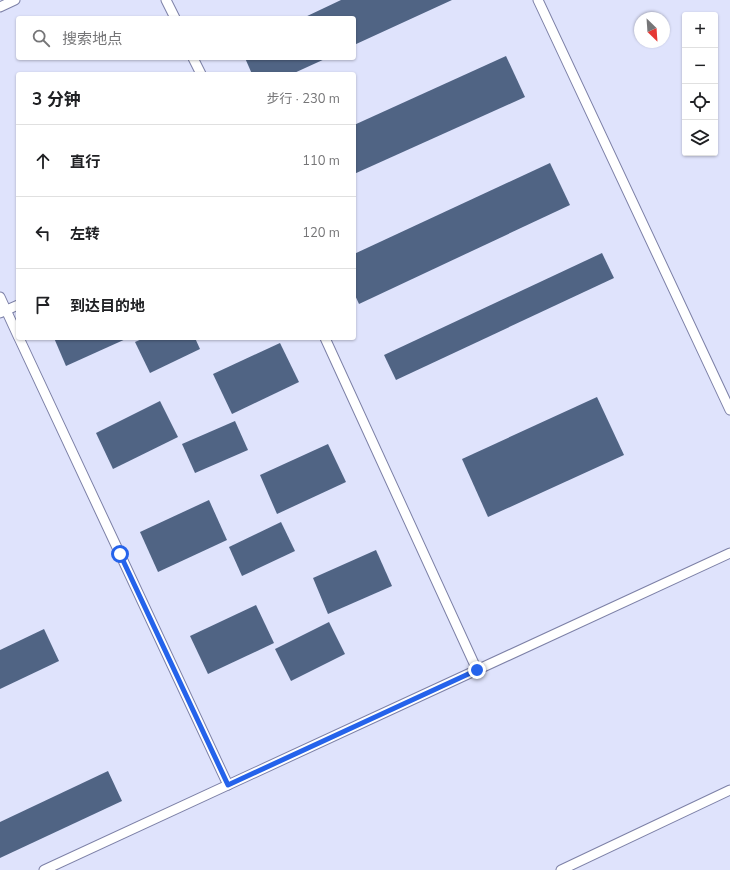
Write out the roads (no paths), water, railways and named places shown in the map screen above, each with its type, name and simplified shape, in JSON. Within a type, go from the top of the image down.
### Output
[{"type":"lane","points":[[0,7],[15,0]]},
{"type":"lane","points":[[166,0],[174,16]]},
{"type":"lane","points":[[538,0],[730,410]]},
{"type":"lane","points":[[194,60],[200,72]]},
{"type":"lane","points":[[0,297],[3,311],[16,334]]},
{"type":"lane","points":[[3,311],[16,305]]},
{"type":"lane","points":[[19,340],[228,785]]},
{"type":"lane","points":[[326,340],[477,670]]},
{"type":"lane","points":[[44,870],[730,553]]},
{"type":"lane","points":[[561,870],[730,790]]}]
